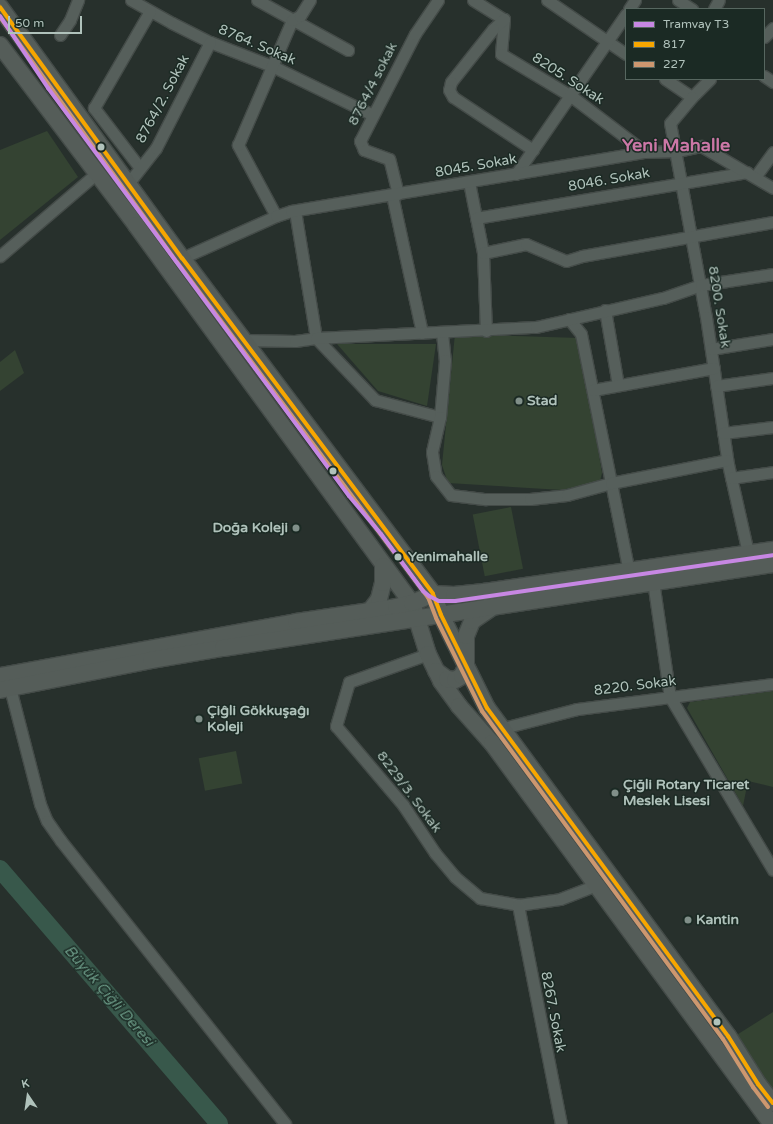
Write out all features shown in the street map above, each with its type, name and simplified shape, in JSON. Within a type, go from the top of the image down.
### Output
[{"type":"street","points":[[60,35],[70,20],[78,0]]},
{"type":"street","name":"8764. Sokak","points":[[131,0],[210,42],[272,66],[373,114]]},
{"type":"street","points":[[257,0],[348,50]]},
{"type":"street","points":[[276,216],[238,145],[292,20],[300,16],[310,0]]},
{"type":"street","name":"8764/4 sokak","points":[[395,194],[389,160],[364,150],[360,141],[415,34],[438,0]]},
{"type":"street","points":[[472,0],[504,19],[493,29],[451,82],[449,90],[453,97],[533,150]]},
{"type":"street","points":[[547,0],[625,53]]},
{"type":"street","points":[[630,8],[636,0]]},
{"type":"street","points":[[678,0],[690,8]]},
{"type":"street","points":[[0,7],[127,185],[433,594],[441,615],[487,708],[723,1029],[773,1103]]},
{"type":"street","name":"8764/2. Sokak","points":[[140,168],[94,108],[150,11]]},
{"type":"street","points":[[516,174],[625,15]]},
{"type":"street","name":"8205. Sokak","points":[[504,19],[501,54],[571,96],[645,152]]},
{"type":"street","points":[[765,36],[773,28]]},
{"type":"street","name":"8764/2. Sokak","points":[[127,185],[156,148],[210,42]]},
{"type":"street","points":[[0,45],[97,173],[383,566],[412,603],[428,654],[436,671],[459,706],[492,743],[772,1124]]},
{"type":"street","points":[[666,80],[692,97]]},
{"type":"street","name":"8200. Sokak","points":[[709,80],[670,123],[677,151],[701,285],[727,460],[748,554]]},
{"type":"street","name":"8045. Sokak","points":[[182,258],[276,216],[295,211],[645,152],[677,151],[701,146],[773,188]]},
{"type":"street","points":[[751,175],[773,152]]},
{"type":"street","points":[[0,256],[97,173]]},
{"type":"street","name":"8046. Sokak","points":[[476,218],[683,183],[751,175]]},
{"type":"street","points":[[470,182],[483,253],[486,331]]},
{"type":"street","points":[[395,194],[422,334]]},
{"type":"street","points":[[295,211],[316,338],[375,400],[440,417]]},
{"type":"street","points":[[483,253],[526,244],[566,261],[582,256],[773,222]]},
{"type":"street","points":[[243,340],[295,341],[316,338],[486,331],[536,327],[605,310],[663,298],[701,285],[773,274]]},
{"type":"street","points":[[605,310],[618,385]]},
{"type":"street","points":[[568,319],[581,334],[629,571]]},
{"type":"street","points":[[442,332],[446,360],[440,417],[432,452],[436,476],[451,495],[486,499],[530,499],[567,495],[611,483],[727,460]]},
{"type":"street","points":[[711,349],[773,339]]},
{"type":"street","points":[[593,390],[714,368]]},
{"type":"street","points":[[716,386],[773,378]]},
{"type":"street","points":[[723,433],[773,427]]},
{"type":"street","points":[[731,478],[773,472]]},
{"type":"street","points":[[3,685],[334,616],[412,603],[433,594],[454,595],[484,592],[773,550]]},
{"type":"street","points":[[3,685],[151,660],[418,619],[496,605],[773,564]]},
{"type":"street","points":[[370,610],[379,600],[383,583],[383,566]]},
{"type":"street","points":[[653,581],[670,697],[773,870]]},
{"type":"street","points":[[436,671],[447,679],[455,680],[462,676],[466,666],[466,636],[472,621],[496,605]]},
{"type":"street","name":"8229/3. Sokak","points":[[428,654],[350,682],[336,726],[403,805],[435,853],[455,878],[480,898],[518,906]]},
{"type":"street","name":"8220. Sokak","points":[[503,728],[577,709],[773,684]]},
{"type":"street","points":[[3,685],[40,804],[47,821],[61,841],[285,1124]]},
{"type":"street","points":[[518,906],[560,899],[597,885]]},
{"type":"street","name":"8267. Sokak","points":[[518,906],[561,1124]]},
{"type":"green space","points":[[47,131],[78,177],[0,240],[0,150]]},
{"type":"green space","name":"Stad","points":[[455,334],[580,338],[602,473],[600,481],[562,490],[448,483],[442,465]]},
{"type":"green space","points":[[337,344],[436,344],[427,406],[378,391]]},
{"type":"green space","points":[[15,350],[24,373],[0,391],[0,362]]},
{"type":"green space","points":[[511,507],[523,569],[485,576],[473,514]]},
{"type":"green space","points":[[773,691],[773,787],[748,781],[743,806],[687,708],[690,702]]},
{"type":"green space","points":[[236,751],[242,783],[205,791],[199,758]]},
{"type":"green space","points":[[773,1012],[773,1090],[735,1036]]},
{"type":"waterway","name":"Büyük Çiğli Deresi","points":[[0,869],[219,1124]]},
{"type":"tram line","name":"T3","points":[[0,16],[48,88],[349,496],[381,534],[423,591],[429,596],[439,601],[455,601],[773,555]]},
{"type":"transit line","name":"817","points":[[0,7],[182,258],[433,594],[441,615],[487,708],[728,1036],[758,1084],[773,1103]]},
{"type":"transit line","name":"227","points":[[0,17],[177,262],[428,597],[436,618],[482,711],[723,1039],[753,1087],[768,1107]]},
{"type":"place","name":"Stad","points":[[519,401]]},
{"type":"place","name":"Doğa Koleji","points":[[296,528]]},
{"type":"place","name":"Yenimahalle","points":[[398,557]]},
{"type":"place","name":"Çiĝli Gökkuşaĝı Koleji","points":[[199,719]]},
{"type":"place","name":"Çiğli Rotary Ticaret Meslek Lisesi","points":[[615,793]]},
{"type":"place","name":"Kantin","points":[[688,920]]},
{"type":"district","name":"Yeni Mahalle","points":[[676,145]]}]
